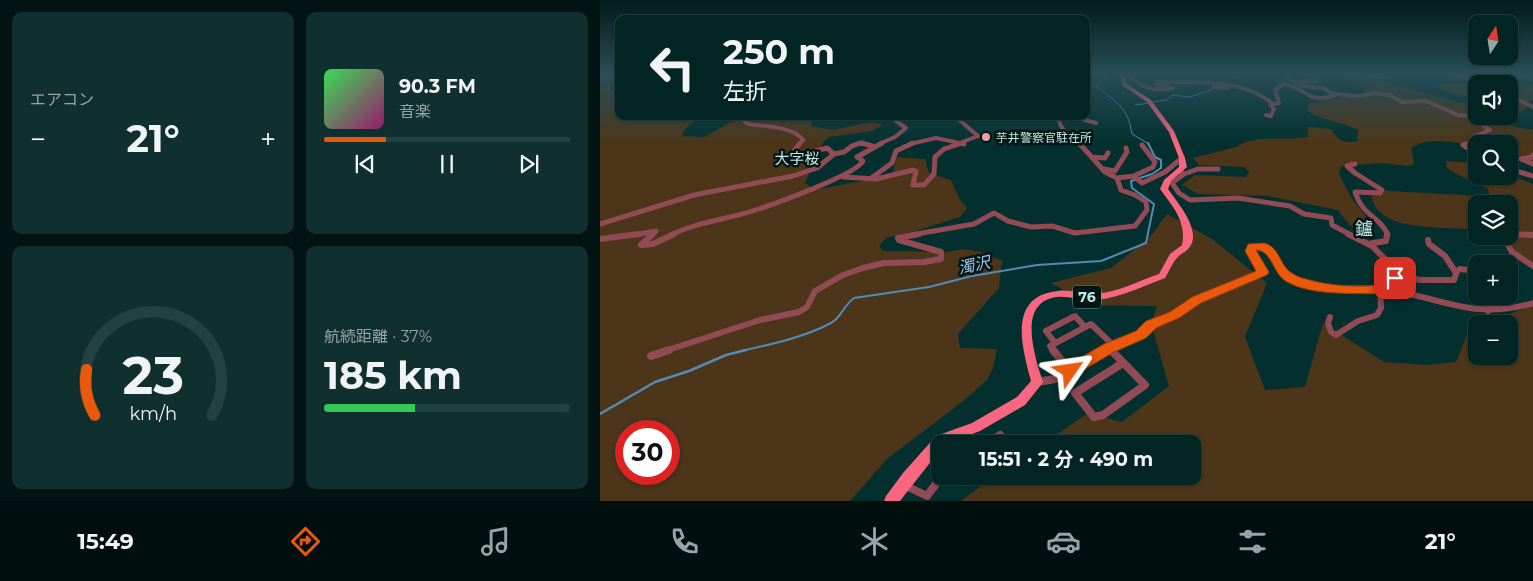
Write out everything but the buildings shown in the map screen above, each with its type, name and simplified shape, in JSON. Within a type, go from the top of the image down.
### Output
[{"type":"main road","points":[[1143,97],[1149,101],[1172,132],[1182,158],[1182,172]]},
{"type":"main road","name":"76","points":[[1037,382],[1025,324],[1034,304],[1042,298],[1056,294],[1097,297],[1162,276],[1173,256],[1184,249],[1188,239],[1187,223],[1178,206],[1164,188],[1166,181],[1182,172]]},
{"type":"main road","points":[[891,501],[940,440],[976,427],[1021,401],[1037,382]]},
{"type":"street","points":[[1265,97],[1273,104]]},
{"type":"street","points":[[1266,115],[1271,116],[1274,109],[1270,104],[1280,102],[1278,97]]},
{"type":"street","points":[[1312,97],[1331,97]]},
{"type":"street","points":[[1393,97],[1402,102],[1426,101],[1458,115],[1470,116],[1490,130],[1477,135]]},
{"type":"street","points":[[1518,100],[1533,107]]},
{"type":"street","points":[[743,120],[748,124],[789,130],[802,136],[803,140],[794,151],[796,154],[804,155],[827,148],[834,154]]},
{"type":"street","points":[[600,239],[656,231],[642,242],[641,245],[653,244],[685,228],[748,212],[835,179],[862,164],[862,161],[857,157],[872,146],[896,138],[906,128],[896,120]]},
{"type":"street","points":[[835,179],[852,176],[870,179],[884,178],[913,170],[916,171],[913,185],[927,184],[932,181],[937,154],[944,149],[964,144],[978,136],[959,120]]},
{"type":"street","points":[[1060,120],[1061,127],[1103,169],[1117,178],[1137,178],[1153,167],[1155,162],[1142,145]]},
{"type":"street","points":[[1085,120],[1096,123]]},
{"type":"street","points":[[870,179],[892,163],[896,151],[921,139],[940,136],[964,144]]},
{"type":"street","points":[[600,224],[694,195],[793,176],[817,168],[834,154],[843,153],[856,144],[872,146]]},
{"type":"street","points":[[1103,169],[1115,171],[1127,152],[1126,148]]},
{"type":"street","points":[[1092,157],[1105,158],[1108,153]]},
{"type":"street","points":[[1533,155],[1532,157],[1521,159],[1533,164]]},
{"type":"street","points":[[1137,178],[1142,183],[1165,172],[1177,160],[1182,158]]},
{"type":"street","points":[[1355,164],[1347,166],[1351,172],[1372,182],[1382,190],[1380,193],[1375,194],[1356,192],[1361,209],[1371,218],[1384,225],[1388,235],[1386,241],[1368,244]]},
{"type":"street","points":[[1218,169],[1198,169],[1182,172],[1172,183],[1173,188],[1183,198],[1190,200],[1231,198],[1290,206],[1304,214],[1331,218],[1332,225],[1378,250],[1390,264],[1419,280],[1454,280],[1456,273],[1460,269],[1468,270]]},
{"type":"street","points":[[1518,172],[1533,176]]},
{"type":"street","points":[[651,356],[760,320],[799,312],[807,307],[815,291],[856,270],[893,262],[933,262],[941,259],[941,252],[899,240],[898,238],[904,236],[974,224],[994,213],[1008,221],[1031,227],[1052,226],[1075,233],[1135,226],[1147,210],[1146,202],[1135,194],[1121,190],[1117,178]]},
{"type":"street","points":[[1518,234],[1533,234]]},
{"type":"street","points":[[1428,240],[1429,244],[1445,256],[1456,273]]},
{"type":"street","points":[[1508,245],[1512,252],[1533,266]]},
{"type":"street","points":[[1037,382],[1055,379],[1112,347],[1141,335],[1151,324],[1174,315],[1196,300],[1263,272],[1250,251],[1252,247],[1264,246],[1270,250],[1282,270],[1295,280],[1329,289],[1380,289],[1488,311],[1516,309],[1533,303]]},
{"type":"street","points":[[1380,289],[1395,278],[1410,276]]},
{"type":"street","points":[[1330,317],[1328,324],[1331,332],[1336,335],[1358,321],[1377,315],[1380,308],[1380,289]]},
{"type":"street","points":[[1488,311],[1495,305]]},
{"type":"street","points":[[1055,343],[1046,330],[1075,316],[1085,327]]},
{"type":"street","points":[[1070,371],[1050,346],[1091,324],[1145,385],[1103,414],[1094,417],[1075,393],[1123,362]]},
{"type":"street","points":[[903,484],[927,496],[935,485]]},
{"type":"shaded area","points":[[600,97],[615,97],[615,120],[697,120],[688,126],[682,136],[704,137],[734,120],[812,120],[811,126],[833,130],[871,122],[883,125],[871,131],[829,137],[823,142],[805,183],[815,190],[892,175],[897,157],[925,159],[929,173],[951,180],[960,200],[967,208],[960,217],[886,238],[879,246],[883,251],[947,252],[963,249],[982,252],[1002,261],[999,288],[958,334],[960,348],[997,349],[993,368],[987,380],[962,402],[887,459],[850,501],[600,501]]},
{"type":"shaded area","points":[[1341,97],[1441,97],[1461,103],[1468,101],[1468,125],[1511,125],[1533,130],[1533,161],[1518,159],[1518,135],[1468,135],[1468,145],[1442,141],[1418,144],[1411,148],[1414,163],[1411,166],[1379,163],[1341,166],[1339,174],[1352,199],[1368,219],[1375,237],[1358,231],[1338,210],[1268,196],[1198,194],[1182,185],[1195,175],[1246,177],[1249,172],[1244,167],[1199,165],[1193,158],[1236,147],[1244,143],[1262,139],[1308,137],[1308,127],[1331,129],[1341,140],[1348,142],[1357,141],[1358,130],[1307,111],[1310,103]]},
{"type":"shaded area","points":[[1518,97],[1533,97],[1533,100],[1530,100],[1527,107],[1518,113]]},
{"type":"shaded area","points":[[1446,161],[1468,162],[1468,179],[1452,171],[1447,168]]},
{"type":"shaded area","points":[[1518,178],[1533,184],[1533,263],[1507,245],[1518,245],[1518,195],[1490,195],[1488,189],[1480,185],[1518,185]]},
{"type":"shaded area","points":[[1371,191],[1468,196],[1468,229],[1414,226],[1398,222],[1384,215],[1375,205]]},
{"type":"shaded area","points":[[1167,214],[1212,239],[1267,283],[1245,337],[1265,390],[1305,387],[1323,323],[1384,362],[1426,365],[1456,362],[1468,332],[1468,365],[1518,365],[1518,315],[1507,315],[1533,305],[1533,501],[961,501],[982,485],[1201,485],[1201,435],[1056,435],[1088,413],[1122,422],[1169,386],[1151,324],[1157,306],[1091,305],[1051,283],[1111,268],[1150,237]]},
{"type":"waterway","name":"濁沢","points":[[1110,97],[1128,117],[1132,134],[1148,144]]},
{"type":"waterway","points":[[1153,102],[1167,100],[1170,97]]},
{"type":"waterway","points":[[1135,105],[1149,103]]},
{"type":"waterway","name":"濁沢","points":[[741,351],[787,340],[821,328],[834,321],[854,298],[929,287],[972,276],[1037,265],[1101,261],[1146,243],[1154,204],[1132,188],[1131,181],[1152,174],[1161,168],[1161,160],[1155,157],[1148,144]]},
{"type":"waterway","name":"濁沢","points":[[600,414],[655,382],[689,371],[726,355],[746,350]]},
{"type":"place","name":"芋井警察官駐在所","points":[[986,137]]},
{"type":"district","name":"大字桜","points":[[797,158]]},
{"type":"district","name":"鑪","points":[[1364,229]]},
{"type":"route","points":[[1070,371],[1109,348],[1141,335],[1151,324],[1174,315],[1196,300],[1222,288],[1254,278],[1263,272],[1250,251],[1252,247],[1264,246],[1270,250],[1289,278],[1329,289],[1380,289],[1395,278]]}]
